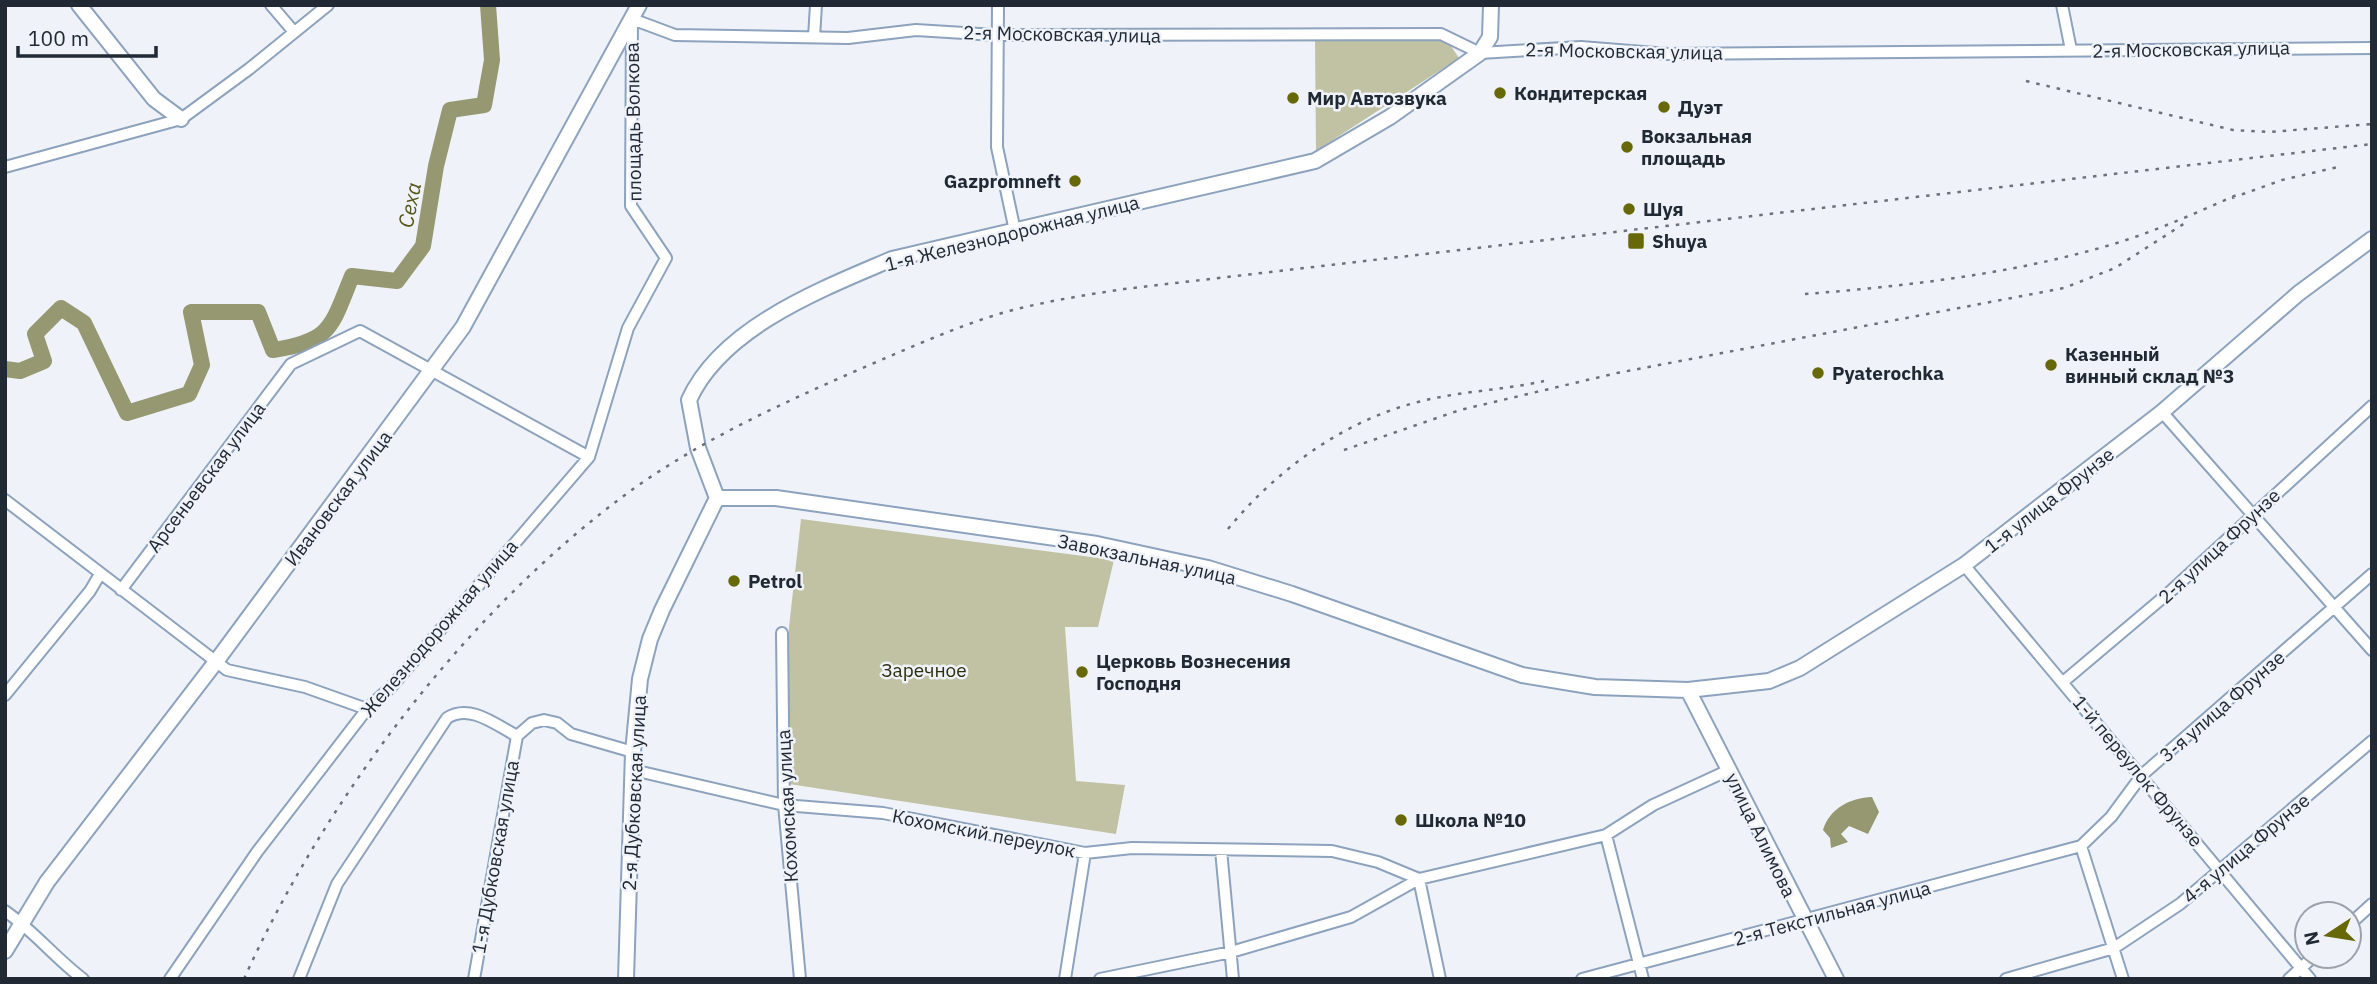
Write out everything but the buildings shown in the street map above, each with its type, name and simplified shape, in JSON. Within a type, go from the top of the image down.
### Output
[{"type":"main road","points":[[79,5],[153,99],[181,119]]},
{"type":"main road","name":"Ивановская улица","points":[[5,951],[47,882],[215,663],[463,327],[639,5]]},
{"type":"main road","points":[[1480,53],[1490,37],[1491,5]]},
{"type":"main road","name":"1-я Железнодорожная улица","points":[[717,498],[698,448],[689,400],[712,362],[779,314],[829,286],[892,259],[1314,161],[1390,117],[1480,53]]},
{"type":"main road","name":"1-я улица Фрунзе","points":[[1688,690],[1769,681],[1800,668],[1964,565],[2162,412],[2299,293],[2372,239]]},
{"type":"main road","name":"Завокзальная улица","points":[[717,498],[776,498],[1097,544],[1208,568],[1268,586],[1522,675],[1595,687],[1688,690]]},
{"type":"main road","name":"2-я Дубковская улица","points":[[626,979],[633,752],[640,679],[650,639],[717,498]]},
{"type":"main road","name":"улица Алимова","points":[[1688,690],[1836,979]]},
{"type":"street","points":[[271,5],[293,32]]},
{"type":"street","points":[[5,167],[181,119],[328,5]]},
{"type":"street","points":[[814,37],[816,5]]},
{"type":"street","points":[[998,5],[997,147],[1015,231]]},
{"type":"street","points":[[2062,5],[2071,50]]},
{"type":"street","name":"2-я Московская улица","points":[[632,19],[675,35],[848,38],[916,30],[996,35],[1441,34],[1480,53],[1581,47],[1668,54],[2372,48]]},
{"type":"street","name":"площадь Волкова","points":[[632,19],[631,206],[666,258]]},
{"type":"street","name":"Железнодорожная улица","points":[[170,979],[257,852],[367,709],[392,686],[589,457],[628,328],[666,258]]},
{"type":"street","name":"Арсеньевская улица","points":[[121,590],[292,364],[360,331],[432,371]]},
{"type":"street","points":[[432,371],[589,457]]},
{"type":"street","name":"2-я улица Фрунзе","points":[[2063,682],[2172,590],[2372,406]]},
{"type":"street","points":[[2162,412],[2372,650]]},
{"type":"street","points":[[5,500],[227,670],[305,687],[367,709]]},
{"type":"street","name":"1-й переулок Фрунзе","points":[[1964,565],[2143,775],[2293,958]]},
{"type":"street","points":[[5,695],[100,574]]},
{"type":"street","name":"3-я улица Фрунзе","points":[[2081,846],[2111,817],[2143,775],[2372,574]]},
{"type":"street","name":"Кохомская улица","points":[[782,633],[783,805],[800,979]]},
{"type":"street","points":[[299,979],[337,884],[447,718],[456,713],[470,712],[517,736],[532,723],[544,720],[557,723],[571,734],[633,752]]},
{"type":"street","name":"1-я Дубковская улица","points":[[474,979],[517,736]]},
{"type":"street","name":"4-я улица Фрунзе","points":[[2006,979],[2114,948],[2180,904],[2372,741]]},
{"type":"street","name":"Кохомский переулок","points":[[633,770],[783,805],[883,813],[1085,853],[1132,848],[1332,850],[1378,862],[1419,879]]},
{"type":"street","points":[[1100,979],[1231,952],[1351,918],[1419,879],[1606,835],[1653,805],[1729,770]]},
{"type":"street","points":[[1606,835],[1643,979]]},
{"type":"street","points":[[2081,846],[2123,979]]},
{"type":"street","name":"2-я Текстильная улица","points":[[1582,979],[2081,846]]},
{"type":"street","points":[[1221,850],[1233,979]]},
{"type":"street","points":[[1065,979],[1085,853]]},
{"type":"street","points":[[1419,879],[1440,979]]},
{"type":"street","points":[[5,911],[22,923],[61,963],[83,979]]},
{"type":"green space","points":[[1315,39],[1447,40],[1459,58],[1316,151]]},
{"type":"green space","name":"Заречное","points":[[801,519],[1114,560],[1098,627],[1065,627],[1076,781],[1125,785],[1116,834],[789,784],[789,627]]},
{"type":"shaded area","points":[[1872,797],[1879,812],[1868,834],[1849,826],[1841,834],[1848,842],[1831,848],[1830,838],[1823,830],[1826,822],[1836,810],[1849,802]]},
{"type":"waterway","name":"Сеха","points":[[5,369],[20,371],[44,361],[35,334],[61,308],[84,323],[127,413],[189,394],[202,365],[191,312],[258,312],[273,350],[307,342],[327,329],[352,276],[397,281],[423,246],[436,166],[450,110],[484,105],[492,60],[488,5]]},
{"type":"railway","points":[[2026,81],[2233,130],[2269,132],[2372,124]]},
{"type":"railway","points":[[244,979],[277,911],[359,776],[458,650],[512,592],[570,539],[629,492],[685,455],[805,393],[955,329],[1023,307],[1124,289],[2372,144]]},
{"type":"railway","points":[[2232,198],[2282,180],[2342,166]]},
{"type":"railway","points":[[1805,294],[1964,277],[2043,262],[2135,237],[2239,194]]},
{"type":"railway","points":[[1344,450],[1460,410],[1617,373],[2064,288],[2115,268],[2185,223]]},
{"type":"railway","points":[[1228,529],[1268,486],[1291,467],[1315,449],[1367,420],[1422,401],[1544,381]]},
{"type":"place","name":"Кондитерская","points":[[1500,93]]},
{"type":"place","name":"Мир Автозвука","points":[[1293,98]]},
{"type":"place","name":"Дуэт","points":[[1664,107]]},
{"type":"place","name":"Вокзальная площадь","points":[[1627,147]]},
{"type":"place","name":"Gazpromneft","points":[[1075,181]]},
{"type":"place","name":"Шуя","points":[[1629,209]]},
{"type":"place","name":"Shuya","points":[[1636,241]]},
{"type":"place","name":"Казенный винный склад №3","points":[[2051,365]]},
{"type":"place","name":"Pyaterochka","points":[[1818,373]]},
{"type":"place","name":"Petrol","points":[[734,581]]},
{"type":"place","name":"Церковь Вознесения Господня","points":[[1082,672]]},
{"type":"place","name":"Школа №10","points":[[1401,820]]}]
